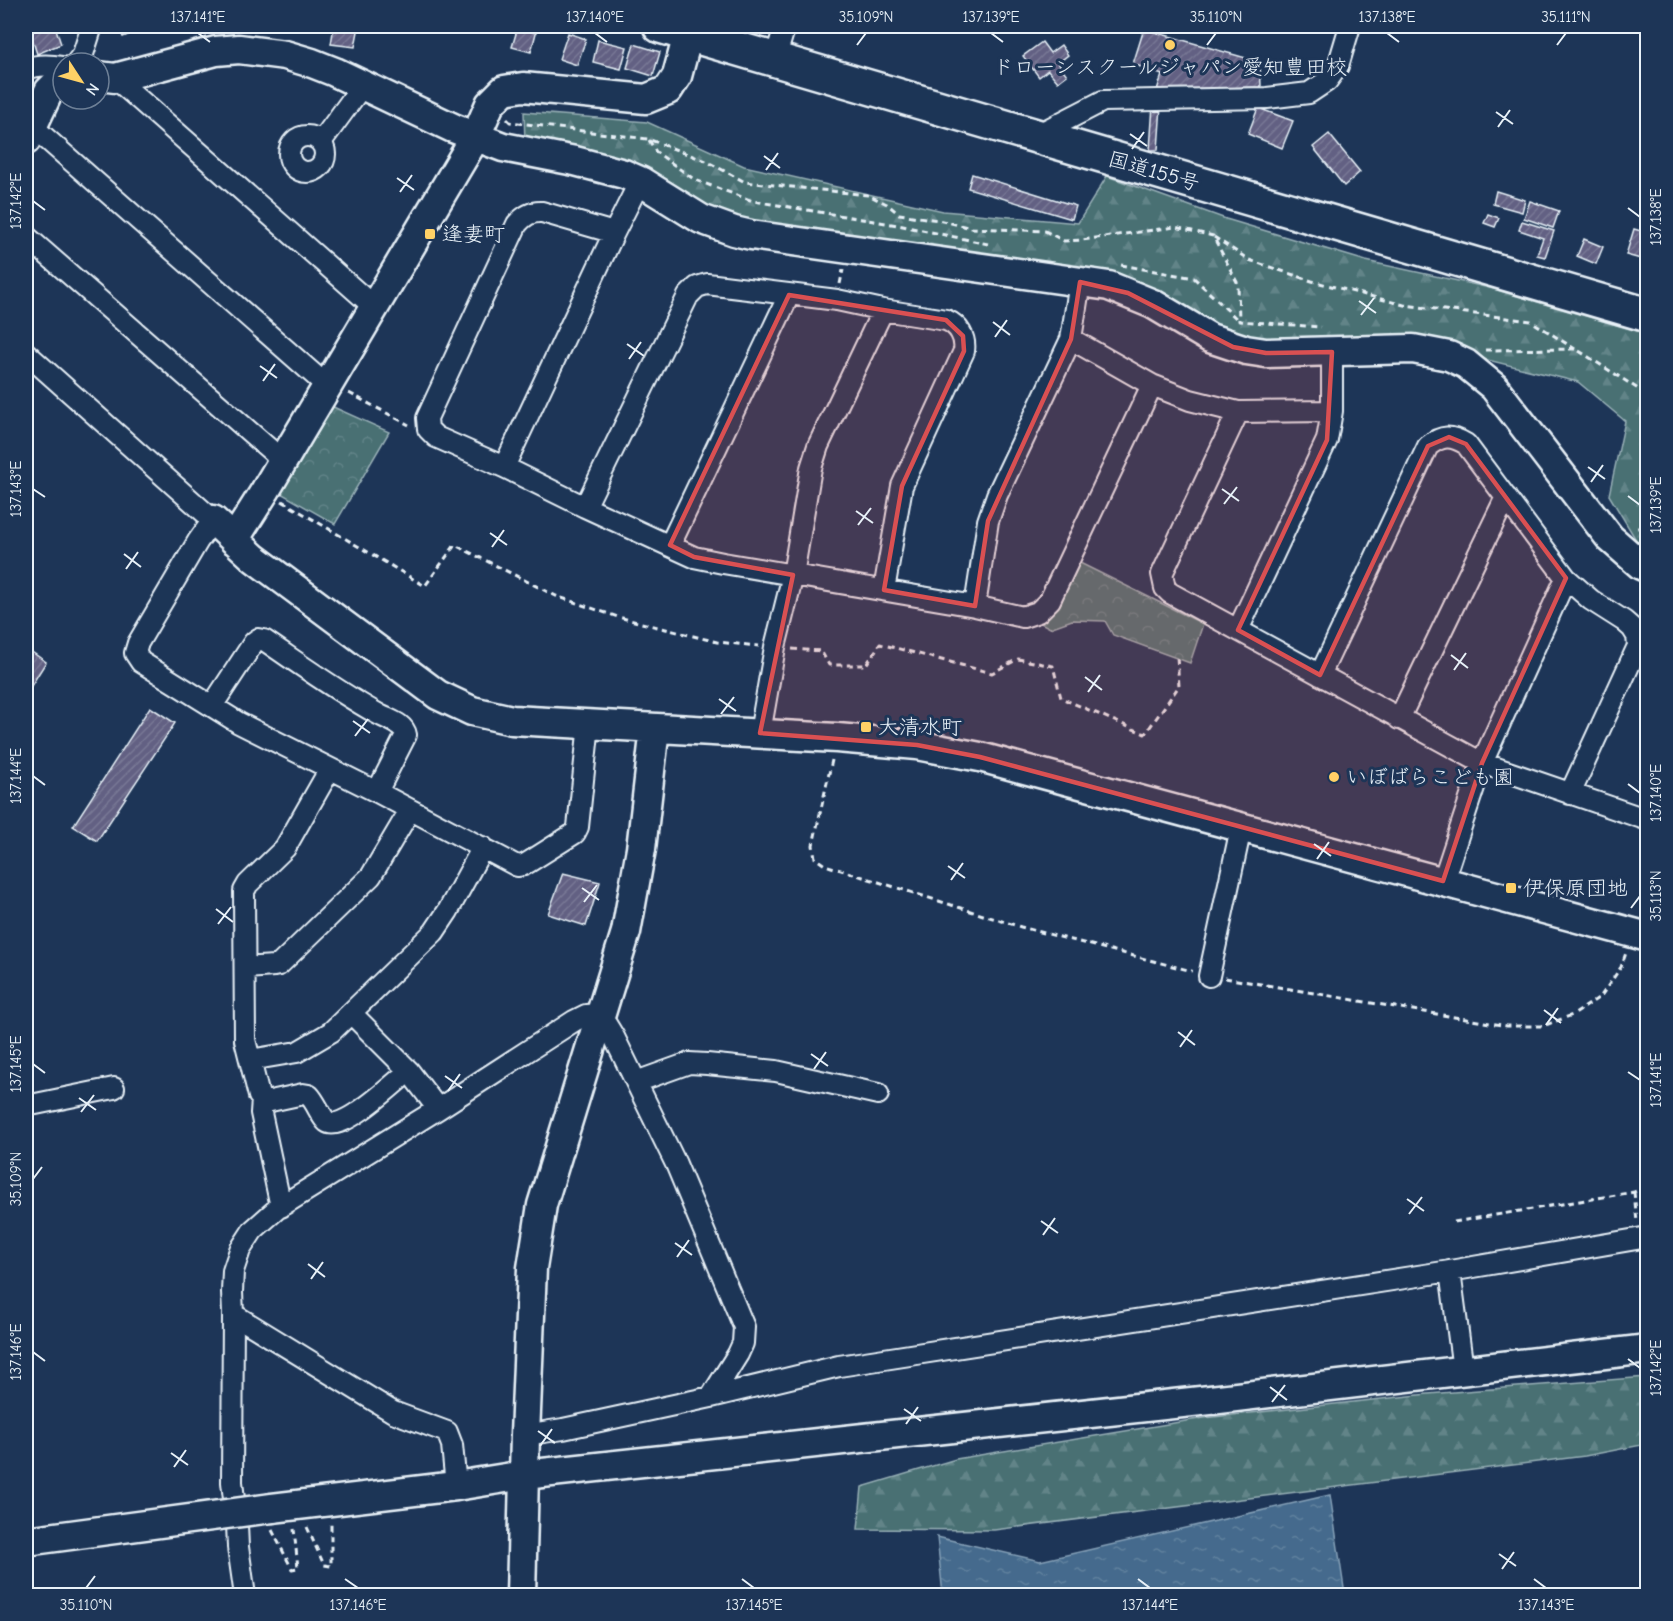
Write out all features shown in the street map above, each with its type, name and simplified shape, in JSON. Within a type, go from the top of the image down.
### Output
[{"type":"highway","name":"国道155号","points":[[674,30],[1647,315]]},
{"type":"street","points":[[84,51],[92,26]]},
{"type":"street","points":[[775,59],[785,26]]},
{"type":"street","points":[[1035,136],[1103,101],[1267,98],[1309,93],[1327,81],[1338,66],[1350,26]]},
{"type":"street","points":[[234,540],[283,461],[336,388],[374,307],[476,136],[490,104],[504,90],[523,87],[646,99],[668,90],[677,76],[674,30]]},
{"type":"street","points":[[111,76],[216,51],[239,49],[285,55],[335,72],[453,128],[503,147],[575,161],[624,174],[640,181],[701,219],[734,231],[1109,286],[1153,304],[1210,338],[1233,347],[1266,353],[1413,349],[1449,356],[1466,364],[1494,387],[1610,538],[1647,568]]},
{"type":"street","points":[[26,69],[51,66]]},
{"type":"street","points":[[111,80],[374,307]]},
{"type":"street","points":[[321,142],[362,86]]},
{"type":"street","points":[[51,89],[29,133],[336,388]]},
{"type":"street","points":[[504,467],[640,181]]},
{"type":"street","points":[[614,233],[542,212],[536,212],[522,219],[512,235],[427,418],[428,429],[435,437],[694,557],[975,606],[1023,617],[1038,612],[1050,600],[1152,385]]},
{"type":"street","points":[[26,236],[283,461]]},
{"type":"street","points":[[975,606],[988,520],[997,495],[1071,339],[1080,282]]},
{"type":"street","points":[[585,507],[691,291],[697,287],[707,284],[837,300],[946,320],[952,322],[963,336],[964,351],[902,486],[884,590]]},
{"type":"street","points":[[670,545],[789,295]]},
{"type":"street","points":[[760,733],[774,647],[793,575],[811,468],[818,446],[883,310]]},
{"type":"street","points":[[1071,339],[1152,385],[1190,400],[1238,412],[1332,411]]},
{"type":"street","points":[[1238,630],[1328,440],[1332,411],[1332,352]]},
{"type":"street","points":[[26,353],[254,558],[438,695],[472,711],[512,720],[760,733],[917,745],[980,758],[1640,935]]},
{"type":"street","points":[[1238,412],[1162,574],[1165,588],[1170,593],[1482,763],[1647,820]]},
{"type":"street","points":[[1320,675],[1428,446],[1437,439],[1449,437],[1458,439],[1466,444],[1566,578],[1592,600],[1624,621],[1637,636],[1638,646],[1569,794]]},
{"type":"street","points":[[1399,719],[1506,497]]},
{"type":"street","points":[[213,520],[198,541],[138,643],[135,653],[141,662],[239,723],[517,866],[524,865],[575,833],[578,827],[589,724]]},
{"type":"street","points":[[1443,881],[1482,763],[1566,578]]},
{"type":"street","points":[[212,706],[254,642],[258,639],[264,640],[405,731],[406,735],[376,792]]},
{"type":"street","points":[[521,1596],[532,1268],[542,1205],[626,932],[641,849],[655,728]]},
{"type":"street","points":[[281,1206],[261,1113],[261,1099],[245,1040],[244,891],[248,884],[285,848],[330,769]]},
{"type":"street","points":[[245,968],[279,965],[376,870],[410,810]]},
{"type":"street","points":[[1209,976],[1241,828]]},
{"type":"street","points":[[250,1060],[297,1052],[331,1032],[434,932],[483,847]]},
{"type":"street","points":[[351,1013],[409,1071],[438,1109]]},
{"type":"street","points":[[600,1014],[614,1036],[676,1164],[744,1327],[743,1343],[738,1354],[711,1397]]},
{"type":"street","points":[[245,1596],[231,1482],[233,1271],[240,1250],[253,1230],[281,1206],[574,1022],[586,1015],[600,1014]]},
{"type":"street","points":[[636,1082],[689,1063],[698,1063],[776,1071],[878,1094]]},
{"type":"street","points":[[261,1099],[266,1102],[303,1094],[309,1095],[315,1101],[326,1122],[341,1123],[378,1098],[409,1071]]},
{"type":"street","points":[[26,1106],[114,1088]]},
{"type":"street","points":[[525,1435],[711,1397],[839,1366],[1450,1271],[1643,1238]]},
{"type":"street","points":[[1450,1271],[1463,1370]]},
{"type":"street","points":[[233,1314],[393,1412],[447,1432],[452,1445],[456,1486]]},
{"type":"street","points":[[26,1541],[283,1514],[524,1475],[1208,1401],[1647,1349]]},
{"type":"path","points":[[648,139],[656,152],[695,180],[753,201],[898,225],[993,245]]},
{"type":"path","points":[[1212,236],[1249,260],[1312,281],[1404,305],[1531,321],[1576,349]]},
{"type":"path","points":[[837,300],[847,248]]},
{"type":"path","points":[[336,388],[418,430],[428,429]]},
{"type":"path","points":[[265,491],[425,586],[455,544],[556,596],[618,617],[717,642],[821,651],[829,665],[866,665],[880,644],[992,673],[1018,659],[1053,666],[1061,698],[1145,734],[1179,686],[1177,656]]},
{"type":"path","points":[[837,738],[813,845],[815,858],[825,865],[1021,927],[1209,976],[1508,1026],[1543,1026],[1575,1014],[1601,996],[1640,935]]},
{"type":"path","points":[[1454,1222],[1641,1189]]},
{"type":"path","points":[[1634,1192],[1643,1238]]},
{"type":"path","points":[[237,1526],[268,1523],[292,1569],[298,1568],[283,1514]]},
{"type":"path","points":[[304,1519],[324,1565],[331,1566],[331,1516]]},
{"type":"highlighted area","points":[[1080,282],[1128,293],[1233,347],[1266,353],[1332,352],[1327,440],[1238,630],[1320,675],[1428,446],[1449,437],[1466,444],[1566,578],[1482,763],[1443,881],[980,757],[917,745],[760,733],[793,575],[694,557],[670,545],[789,295],[946,320],[963,336],[964,351],[902,486],[884,590],[975,606],[988,521],[1071,339]]},
{"type":"green space","points":[[524,112],[647,122],[744,166],[943,211],[1078,223],[1107,176],[1226,219],[1366,261],[1490,288],[1647,334],[1647,552],[1641,548],[1609,495],[1625,421],[1578,382],[1455,352],[1270,344],[1218,336],[1134,286],[745,224],[525,142]]},
{"type":"green space","points":[[331,406],[389,432],[335,524],[279,492]]},
{"type":"green space","points":[[1076,561],[1203,624],[1190,663],[1113,635],[1105,621],[1072,620],[1050,628],[1039,622],[1054,604]]},
{"type":"green space","points":[[1647,1377],[1647,1444],[1585,1456],[994,1530],[858,1529],[862,1487],[956,1459],[1204,1418],[1428,1394]]},
{"type":"water","points":[[1330,1495],[1345,1595],[943,1595],[937,1537],[1040,1561]]},
{"type":"building","points":[[55,26],[61,44],[37,54],[30,32]]},
{"type":"building","points":[[118,26],[149,26],[123,37]]},
{"type":"building","points":[[334,26],[359,26],[355,47],[331,44]]},
{"type":"building","points":[[518,27],[536,33],[531,52],[512,47]]},
{"type":"building","name":"ドローンスクールジャパン愛知豊田校","points":[[1144,29],[1260,62],[1261,87],[1157,90],[1162,75],[1133,64]]},
{"type":"building","points":[[568,33],[586,39],[577,65],[559,59]]},
{"type":"building","points":[[598,40],[627,47],[621,69],[593,62]]},
{"type":"building","points":[[1042,42],[1050,53],[1061,45],[1068,55],[1058,63],[1067,75],[1058,82],[1048,70],[1039,77],[1023,56]]},
{"type":"building","points":[[634,44],[660,52],[653,76],[627,68]]},
{"type":"building","points":[[1153,105],[1161,106],[1158,150],[1150,150]]},
{"type":"building","points":[[1258,108],[1293,121],[1282,148],[1248,134]]},
{"type":"building","points":[[1329,134],[1360,172],[1344,186],[1313,147]]},
{"type":"building","points":[[972,174],[1076,206],[1072,219],[968,188]]},
{"type":"building","points":[[1496,191],[1525,200],[1522,212],[1493,204]]},
{"type":"building","points":[[1530,201],[1559,211],[1553,228],[1524,218]]},
{"type":"building","points":[[1488,214],[1499,218],[1495,227],[1484,223]]},
{"type":"building","points":[[1522,221],[1554,231],[1545,257],[1537,255],[1543,238],[1519,230]]},
{"type":"building","points":[[1634,229],[1648,233],[1648,261],[1626,255]]},
{"type":"building","points":[[1584,239],[1603,247],[1596,264],[1577,256]]},
{"type":"building","points":[[26,648],[46,662],[26,694]]},
{"type":"building","points":[[150,707],[175,723],[97,841],[73,826]]},
{"type":"building","points":[[563,873],[600,882],[586,926],[548,914]]},
{"type":"place","name":"ドローンスクールジャパン愛知豊田校","points":[[1170,45]]},
{"type":"place","name":"逢妻町","points":[[430,234]]},
{"type":"place","name":"大清水町","points":[[866,727]]},
{"type":"place","name":"いぼばらこども園","points":[[1334,777]]},
{"type":"place","name":"伊保原団地","points":[[1511,888]]}]
